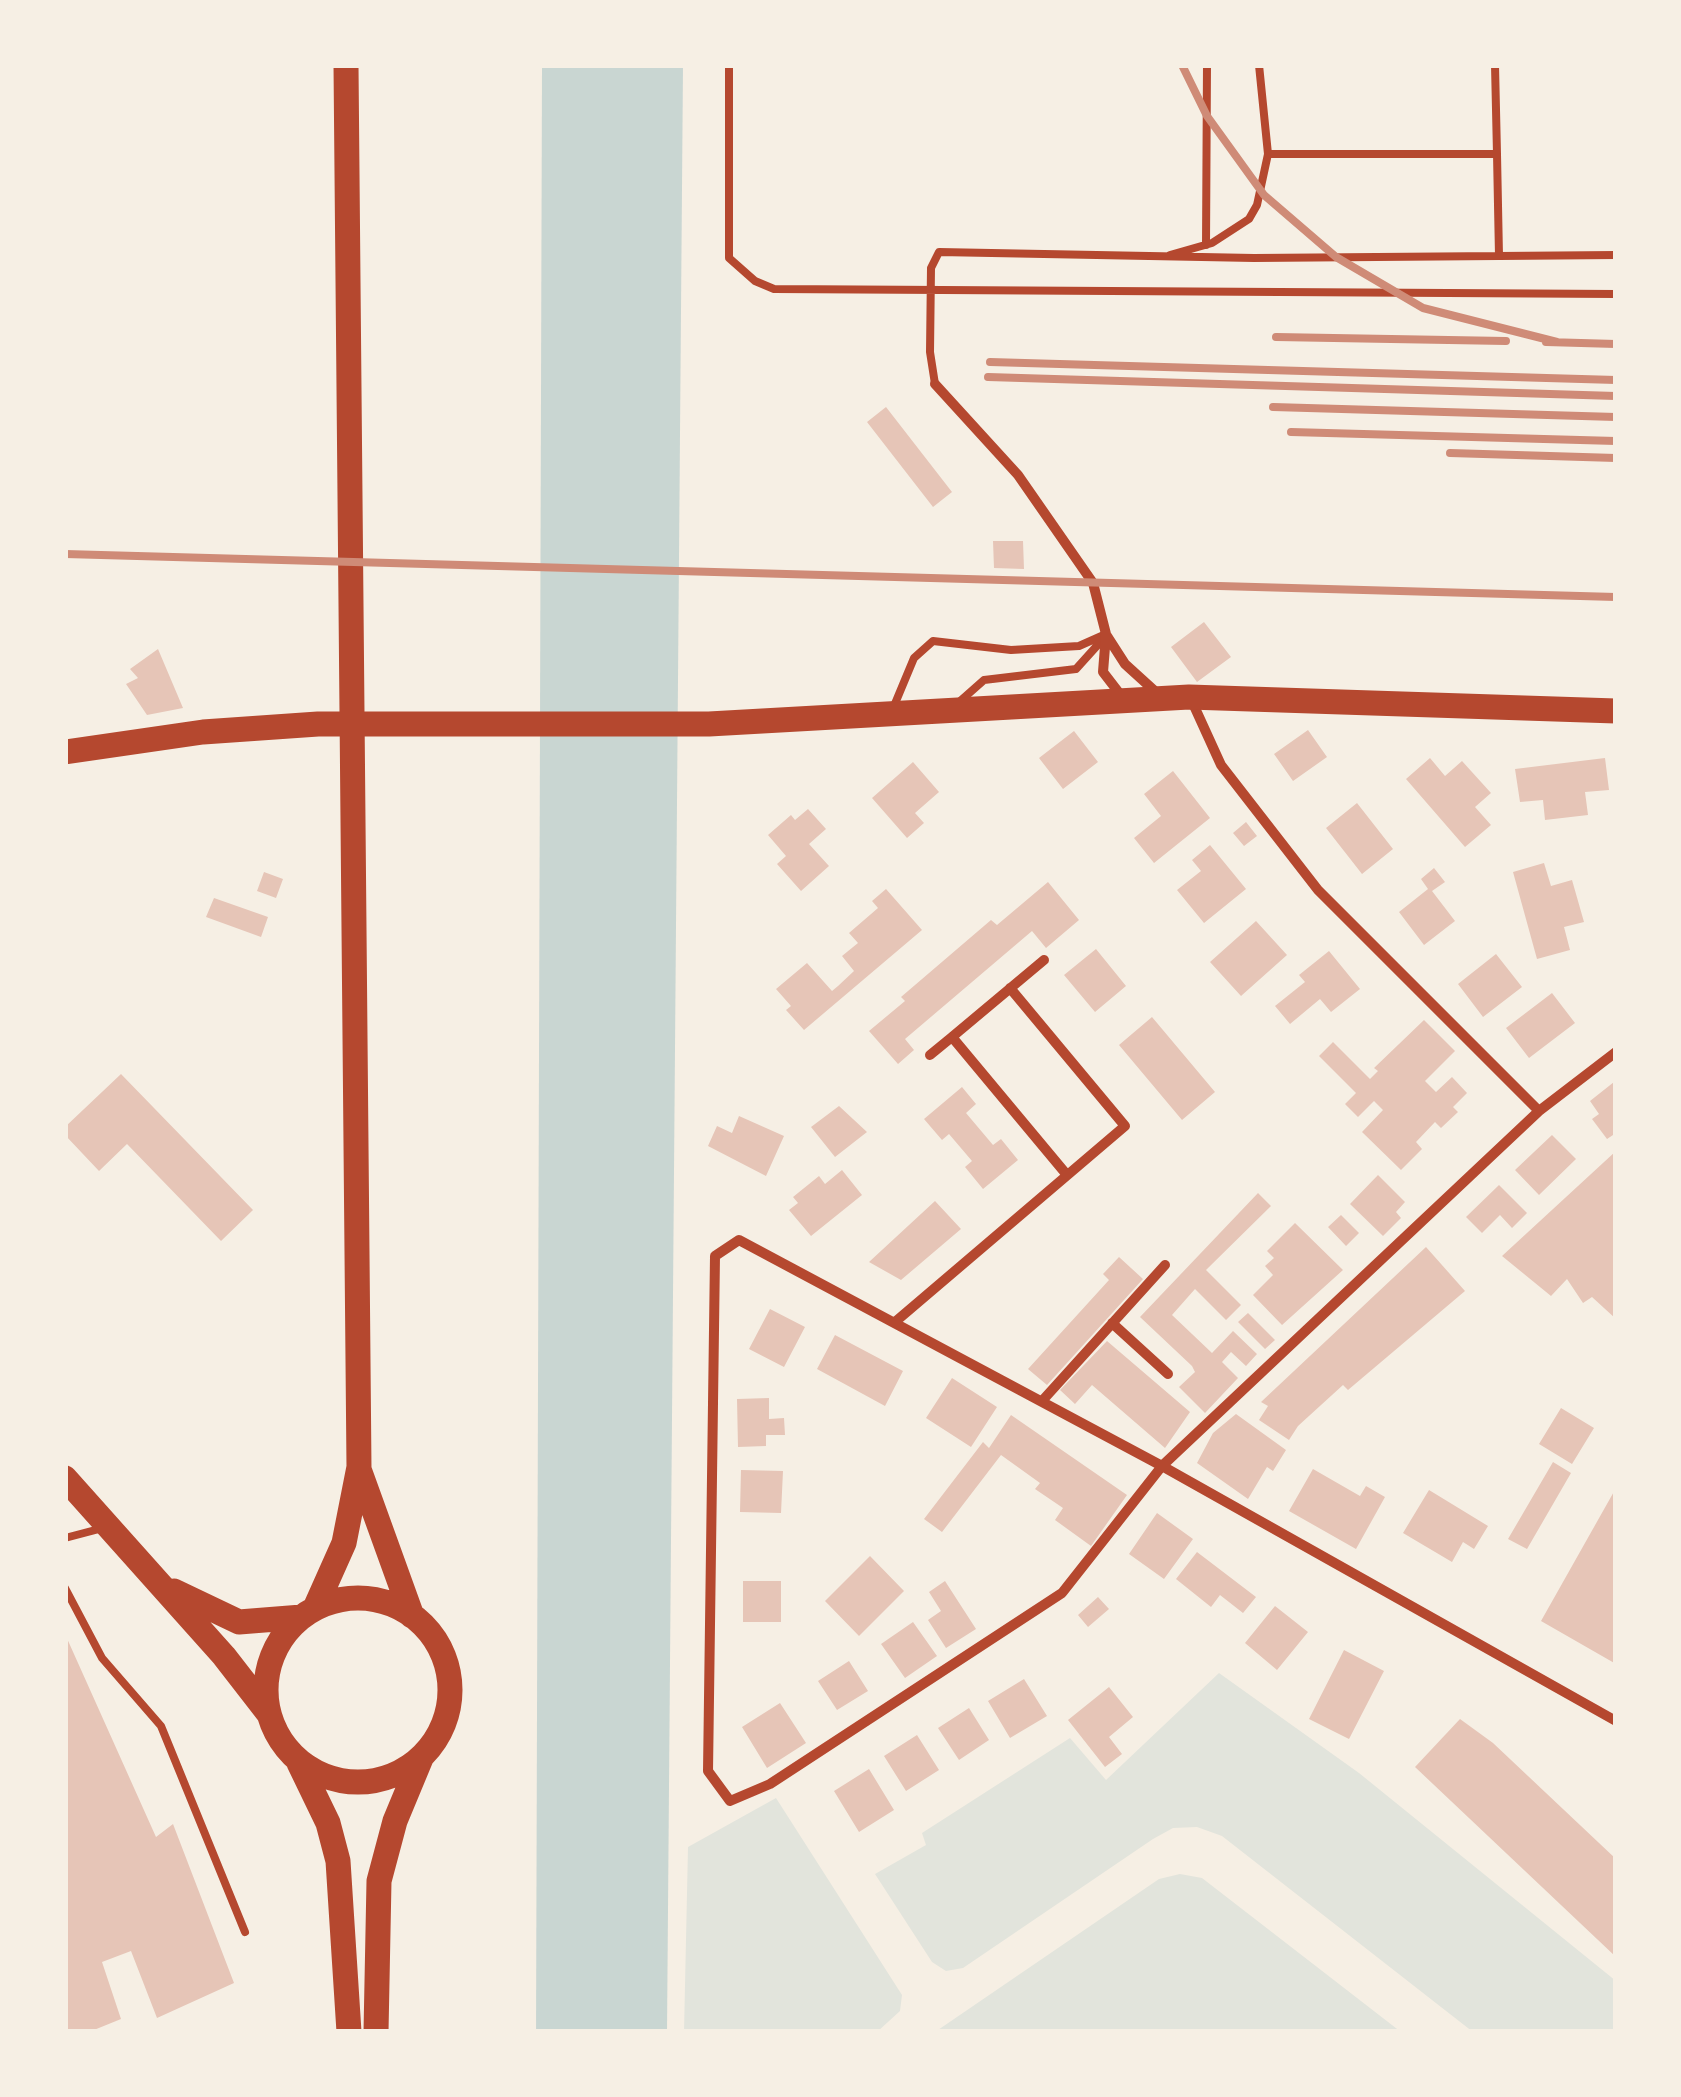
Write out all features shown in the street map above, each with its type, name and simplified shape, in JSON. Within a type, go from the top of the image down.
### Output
[{"type":"main road","points":[[269,1714],[269,1665],[277,1645],[308,1613],[344,1543],[359,1467],[356,784],[346,65]]},
{"type":"main road","points":[[65,752],[203,732],[318,724],[709,724],[1189,696],[1616,712]]},
{"type":"main road","points":[[359,1467],[412,1616]]},
{"type":"main road","points":[[65,1478],[224,1656],[269,1714],[283,1744],[296,1758],[321,1774],[357,1782],[399,1772],[422,1756]]},
{"type":"main road","points":[[151,1578],[239,1622],[308,1613],[342,1600],[364,1598],[386,1603],[412,1616],[435,1640],[449,1680],[442,1726],[422,1756],[395,1821],[379,1880],[376,2032]]},
{"type":"main road","points":[[296,1758],[328,1823],[338,1860],[348,2032]]},
{"type":"street","points":[[935,384],[1018,476],[1070,546],[1102,604],[1106,634],[1103,672],[1124,699]]},
{"type":"street","points":[[1106,634],[1125,664],[1163,697]]},
{"type":"street","points":[[1189,696],[1221,765],[1318,890],[1539,1110]]},
{"type":"street","points":[[930,1055],[1044,960]]},
{"type":"street","points":[[895,1322],[1124,1126],[1010,988]]},
{"type":"street","points":[[952,1037],[1067,1175]]},
{"type":"street","points":[[1616,1052],[1539,1110],[1162,1466],[1062,1594],[770,1784],[730,1801],[708,1770],[715,1256],[738,1240],[1162,1466],[1616,1721]]},
{"type":"street","points":[[1042,1401],[1164,1264]]},
{"type":"street","points":[[1112,1322],[1168,1374]]},
{"type":"lane","points":[[729,65],[729,258],[754,281],[774,289],[1616,294]]},
{"type":"lane","points":[[1206,246],[1207,65]]},
{"type":"lane","points":[[1170,255],[1206,246],[1249,219],[1257,205],[1268,154],[1258,65]]},
{"type":"lane","points":[[1495,65],[1498,256]]},
{"type":"lane","points":[[1268,154],[1497,154]]},
{"type":"lane","points":[[935,384],[930,352],[931,268],[939,252],[1616,255]]},
{"type":"lane","points":[[952,708],[984,680],[1076,668],[1098,649],[1106,634]]},
{"type":"lane","points":[[888,712],[898,703],[914,658],[933,641],[1011,650],[1079,646],[1106,634]]},
{"type":"lane","points":[[65,1538],[107,1526]]},
{"type":"lane","points":[[65,1588],[102,1658],[161,1726],[245,1932]]},
{"type":"shaded area","points":[[542,65],[683,65],[667,2032],[536,2032]]},
{"type":"shaded area","points":[[1219,1673],[1359,1773],[1616,1981],[1616,2032],[1473,2032],[1222,1836],[1197,1827],[1173,1828],[1153,1839],[963,1968],[946,1971],[932,1962],[875,1874],[926,1845],[922,1833],[1070,1738],[1106,1780]]},
{"type":"shaded area","points":[[776,1798],[902,1995],[900,2011],[877,2032],[684,2032],[688,1847]]},
{"type":"shaded area","points":[[1180,1874],[1202,1878],[1401,2032],[935,2032],[1159,1879]]},
{"type":"building","points":[[886,407],[952,492],[933,507],[867,422]]},
{"type":"building","points":[[993,541],[1023,541],[1024,569],[994,568]]},
{"type":"building","points":[[1204,622],[1231,657],[1197,682],[1171,647]]},
{"type":"building","points":[[158,649],[183,708],[147,715],[126,684],[138,678],[130,669]]},
{"type":"building","points":[[1308,730],[1327,757],[1293,781],[1274,754]]},
{"type":"building","points":[[1074,731],[1098,762],[1063,789],[1039,758]]},
{"type":"building","points":[[1430,758],[1445,776],[1462,761],[1491,793],[1475,807],[1491,825],[1465,847],[1406,779]]},
{"type":"building","points":[[1605,758],[1609,790],[1585,792],[1588,815],[1545,820],[1543,800],[1520,802],[1515,769]]},
{"type":"building","points":[[913,762],[939,792],[915,813],[924,823],[907,838],[872,798]]},
{"type":"building","points":[[1173,771],[1210,818],[1154,863],[1134,838],[1161,816],[1144,794]]},
{"type":"building","points":[[1357,803],[1393,849],[1362,874],[1326,828]]},
{"type":"building","points":[[808,809],[826,829],[809,844],[829,866],[801,891],[777,864],[786,856],[768,835],[791,815],[795,820]]},
{"type":"building","points":[[1246,822],[1257,836],[1244,846],[1233,833]]},
{"type":"building","points":[[1210,845],[1246,889],[1204,923],[1177,890],[1201,871],[1192,860]]},
{"type":"building","points":[[1544,863],[1551,886],[1572,880],[1584,922],[1564,927],[1570,950],[1537,959],[1513,872]]},
{"type":"building","points":[[1434,868],[1445,882],[1432,891],[1455,921],[1424,945],[1399,912],[1428,889],[1421,879]]},
{"type":"building","points":[[264,872],[283,879],[276,898],[257,891]]},
{"type":"building","points":[[1048,882],[1079,920],[1046,948],[1032,931],[905,1039],[914,1050],[898,1064],[869,1031],[905,1001],[901,997],[991,920],[997,925]]},
{"type":"building","points":[[886,889],[922,930],[804,1030],[786,1010],[791,1006],[776,989],[807,963],[832,991],[838,986],[854,971],[842,956],[858,943],[849,933],[878,908],[872,901]]},
{"type":"building","points":[[214,898],[268,917],[261,937],[206,917]]},
{"type":"building","points":[[1256,921],[1287,955],[1241,996],[1210,962]]},
{"type":"building","points":[[1096,949],[1126,986],[1095,1012],[1064,975]]},
{"type":"building","points":[[1329,951],[1360,989],[1331,1012],[1320,999],[1290,1024],[1275,1006],[1305,982],[1299,975]]},
{"type":"building","points":[[1496,954],[1522,987],[1483,1017],[1458,984]]},
{"type":"building","points":[[1552,993],[1575,1023],[1529,1058],[1506,1028]]},
{"type":"building","points":[[1152,1017],[1215,1092],[1182,1120],[1119,1045]]},
{"type":"building","points":[[1424,1020],[1455,1051],[1425,1081],[1436,1092],[1452,1077],[1467,1093],[1453,1107],[1458,1112],[1441,1128],[1435,1122],[1416,1142],[1422,1149],[1401,1170],[1362,1132],[1383,1110],[1374,1101],[1358,1117],[1345,1104],[1356,1093],[1319,1056],[1333,1042],[1370,1079],[1378,1071],[1374,1068]]},
{"type":"building","points":[[121,1074],[253,1210],[221,1241],[127,1144],[99,1171],[65,1135],[65,1127]]},
{"type":"building","points":[[1614,1082],[1616,1133],[1607,1139],[1592,1119],[1599,1114],[1590,1101]]},
{"type":"building","points":[[962,1087],[976,1104],[966,1113],[993,1145],[1001,1139],[1018,1160],[983,1189],[965,1167],[972,1161],[949,1134],[942,1140],[924,1119]]},
{"type":"building","points":[[839,1106],[867,1132],[835,1157],[811,1127]]},
{"type":"building","points":[[739,1116],[784,1136],[766,1176],[708,1146],[717,1126],[732,1133]]},
{"type":"building","points":[[1552,1135],[1576,1159],[1539,1195],[1515,1170]]},
{"type":"building","points":[[1616,1151],[1616,1319],[1592,1297],[1583,1303],[1567,1279],[1551,1296],[1502,1256]]},
{"type":"building","points":[[842,1170],[862,1195],[811,1236],[789,1210],[798,1203],[793,1197],[819,1176],[825,1184]]},
{"type":"building","points":[[1378,1175],[1405,1202],[1396,1212],[1401,1218],[1383,1236],[1350,1204]]},
{"type":"building","points":[[1499,1185],[1527,1213],[1512,1228],[1500,1215],[1482,1233],[1466,1217]]},
{"type":"building","points":[[1258,1193],[1271,1206],[1206,1270],[1241,1305],[1226,1320],[1195,1289],[1172,1315],[1212,1353],[1233,1331],[1257,1354],[1246,1366],[1231,1352],[1222,1362],[1238,1378],[1205,1413],[1179,1387],[1195,1372],[1192,1366],[1140,1317]]},
{"type":"building","points":[[935,1201],[961,1229],[901,1280],[869,1262]]},
{"type":"building","points":[[1341,1215],[1359,1233],[1346,1246],[1328,1227]]},
{"type":"building","points":[[1295,1223],[1343,1270],[1282,1325],[1253,1295],[1273,1275],[1265,1266],[1274,1258],[1267,1251]]},
{"type":"building","points":[[1426,1247],[1465,1291],[1348,1390],[1343,1385],[1298,1426],[1289,1440],[1259,1420],[1268,1406],[1261,1402]]},
{"type":"building","points":[[1119,1257],[1143,1279],[1047,1385],[1028,1369],[1109,1280],[1103,1274]]},
{"type":"building","points":[[770,1309],[805,1327],[784,1367],[749,1349]]},
{"type":"building","points":[[1248,1313],[1275,1340],[1265,1349],[1238,1322]]},
{"type":"building","points":[[835,1335],[903,1371],[885,1406],[817,1369]]},
{"type":"building","points":[[1107,1341],[1190,1412],[1165,1448],[1092,1385],[1075,1404],[1060,1390]]},
{"type":"building","points":[[952,1378],[997,1407],[971,1447],[926,1418]]},
{"type":"building","points":[[769,1398],[769,1419],[784,1418],[785,1435],[766,1435],[766,1446],[738,1447],[737,1399]]},
{"type":"building","points":[[1561,1408],[1594,1428],[1572,1464],[1539,1444]]},
{"type":"building","points":[[1236,1414],[1286,1450],[1273,1471],[1267,1467],[1248,1499],[1197,1463],[1213,1433]]},
{"type":"building","points":[[1011,1415],[1127,1495],[1091,1546],[1055,1520],[1063,1508],[1035,1489],[1040,1483],[1001,1455],[942,1532],[924,1519],[983,1442],[989,1448]]},
{"type":"building","points":[[1553,1462],[1571,1473],[1527,1549],[1508,1539]]},
{"type":"building","points":[[1313,1469],[1360,1496],[1366,1486],[1385,1497],[1356,1549],[1289,1511]]},
{"type":"building","points":[[741,1470],[783,1471],[781,1513],[740,1512]]},
{"type":"building","points":[[1616,1488],[1616,1664],[1541,1621]]},
{"type":"building","points":[[1429,1490],[1488,1526],[1474,1549],[1463,1542],[1452,1562],[1403,1533]]},
{"type":"building","points":[[1157,1513],[1193,1539],[1164,1579],[1129,1554]]},
{"type":"building","points":[[1197,1552],[1256,1597],[1243,1613],[1220,1595],[1211,1607],[1176,1579]]},
{"type":"building","points":[[870,1556],[904,1591],[859,1636],[825,1601]]},
{"type":"building","points":[[743,1581],[781,1581],[781,1622],[743,1622]]},
{"type":"building","points":[[945,1581],[976,1629],[946,1648],[928,1620],[941,1611],[929,1592]]},
{"type":"building","points":[[1098,1597],[1109,1609],[1088,1627],[1078,1615]]},
{"type":"building","points":[[1275,1606],[1308,1632],[1277,1670],[1245,1643]]},
{"type":"building","points":[[913,1622],[937,1656],[905,1678],[881,1644]]},
{"type":"building","points":[[65,1634],[156,1837],[173,1824],[234,1983],[157,2018],[131,1951],[102,1962],[121,2019],[89,2032],[65,2032]]},
{"type":"building","points":[[1344,1650],[1384,1671],[1349,1739],[1309,1719]]},
{"type":"building","points":[[849,1661],[868,1691],[837,1710],[818,1681]]},
{"type":"building","points":[[1024,1679],[1047,1716],[1010,1738],[988,1701]]},
{"type":"building","points":[[1109,1687],[1133,1717],[1109,1737],[1122,1754],[1105,1767],[1068,1720]]},
{"type":"building","points":[[780,1703],[806,1743],[767,1768],[742,1727]]},
{"type":"building","points":[[969,1708],[989,1740],[959,1760],[938,1728]]},
{"type":"building","points":[[1460,1719],[1493,1743],[1616,1859],[1616,1957],[1415,1767]]},
{"type":"building","points":[[917,1735],[939,1770],[906,1791],[884,1756]]},
{"type":"building","points":[[869,1769],[894,1810],[859,1832],[834,1791]]},
{"type":"railway","points":[[1182,65],[1207,116],[1264,195],[1336,257],[1423,308],[1557,342]]},
{"type":"railway","points":[[1276,337],[1506,341]]},
{"type":"railway","points":[[1546,342],[1616,344]]},
{"type":"railway","points":[[990,362],[1616,380]]},
{"type":"railway","points":[[988,377],[1616,396]]},
{"type":"railway","points":[[1273,407],[1616,417]]},
{"type":"railway","points":[[1291,432],[1616,441]]},
{"type":"railway","points":[[1450,453],[1616,458]]},
{"type":"railway","points":[[65,554],[1616,597]]}]
